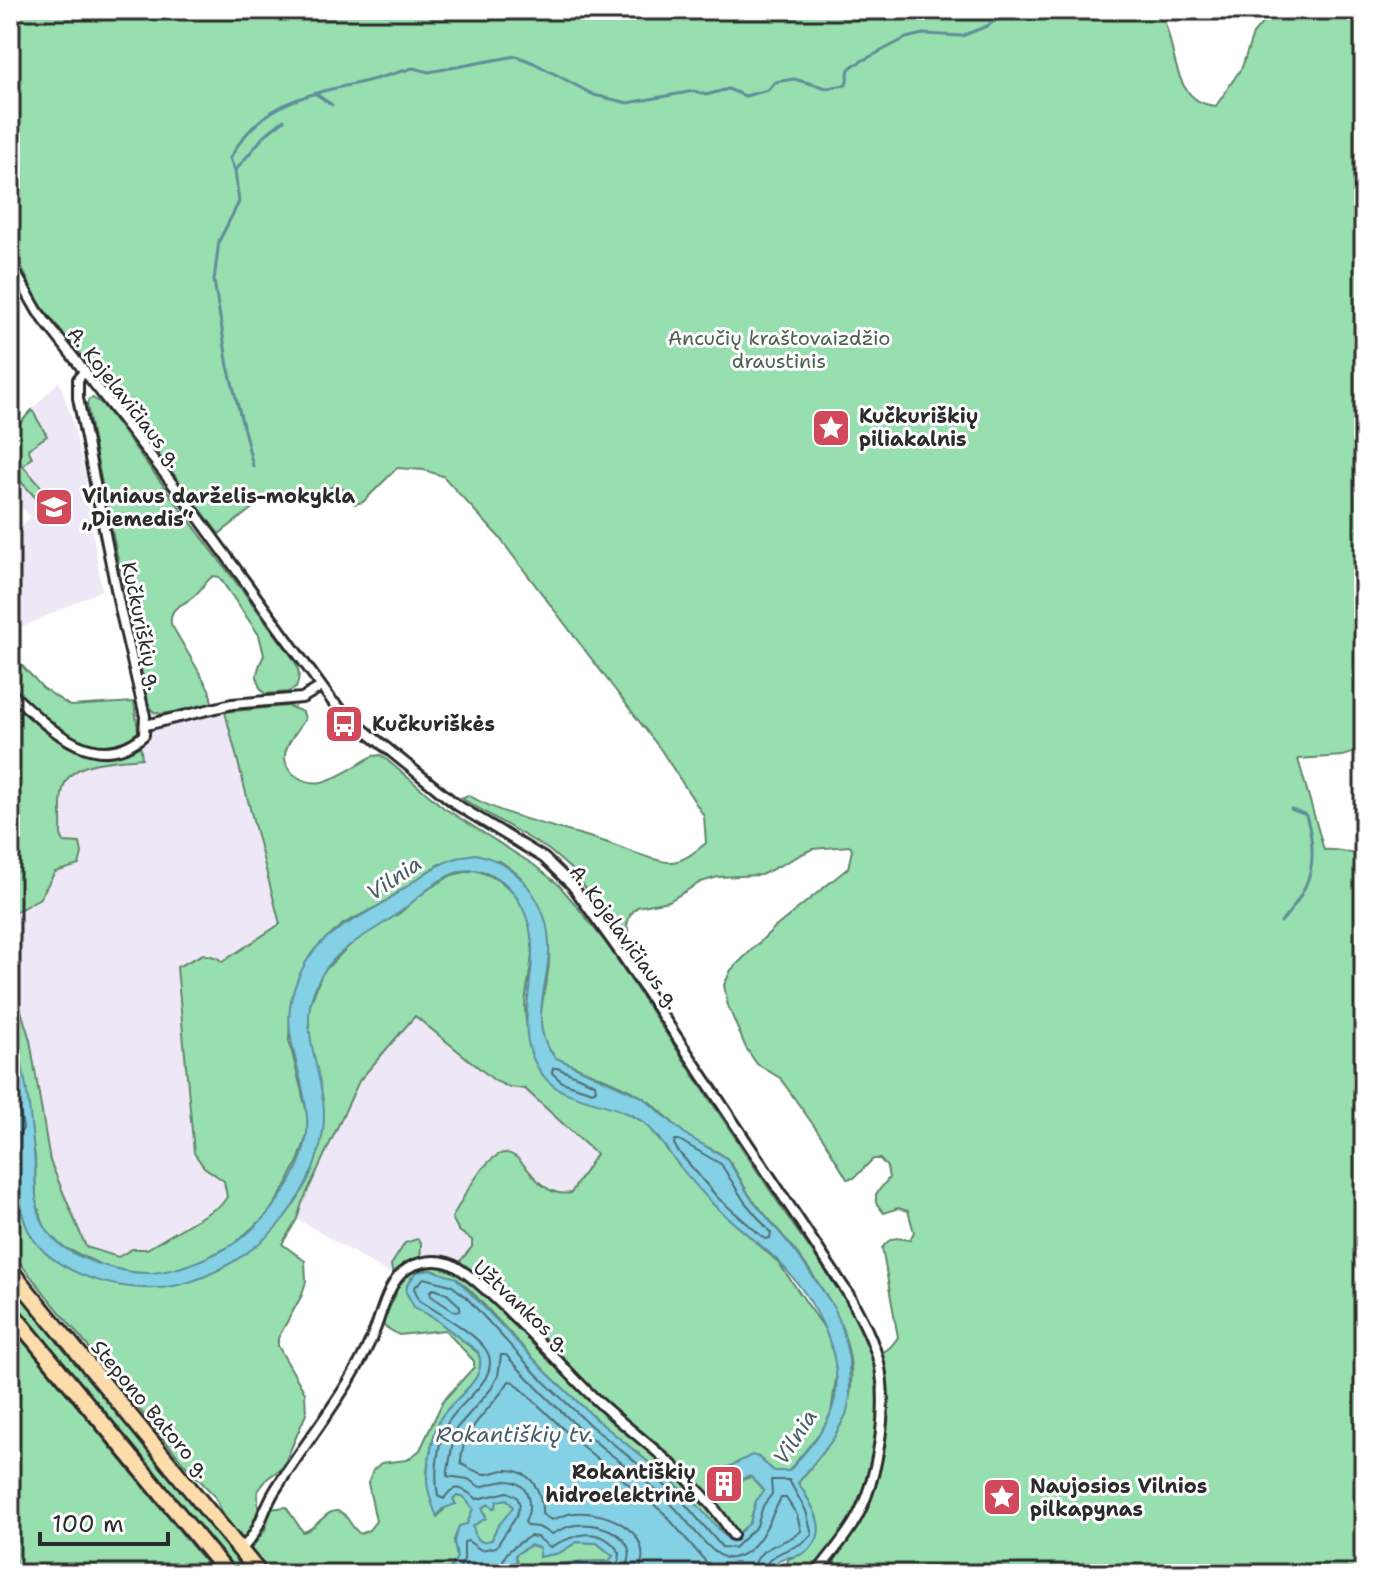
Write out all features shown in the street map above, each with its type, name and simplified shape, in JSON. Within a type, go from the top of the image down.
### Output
[{"type":"main road","name":"Stepono Batoro g.","points":[[10,1270],[260,1574]]},
{"type":"main road","points":[[10,1311],[228,1574]]},
{"type":"street","name":"A. Kojelavičiaus g.","points":[[11,262],[38,312],[211,534],[321,687],[358,725],[457,805],[544,858],[572,885],[849,1295],[879,1362],[881,1417],[876,1454],[856,1520],[816,1574]]},
{"type":"street","name":"Kučkuriškių g.","points":[[85,371],[78,379],[78,398],[146,725]]},
{"type":"street","points":[[10,692],[60,736],[92,749],[125,748],[144,735],[146,725],[232,704],[302,698],[321,687]]},
{"type":"street","name":"Užtvankos g.","points":[[241,1549],[251,1540],[278,1485],[353,1375],[376,1328],[389,1291],[399,1276],[416,1263],[427,1262],[447,1262],[503,1306],[603,1406],[700,1490],[733,1535]]},
{"type":"shaded area","name":"Vilniaus darželis-mokykla „Diemedis“","points":[[59,381],[72,419],[86,479],[102,590],[10,633],[10,536],[31,517],[10,496],[10,433]]},
{"type":"shaded area","points":[[134,702],[161,714],[223,703],[280,924],[222,963],[209,954],[204,1167],[224,1181],[227,1197],[221,1205],[147,1249],[132,1249],[119,1257],[86,1247],[50,1161],[30,1040],[15,991],[10,958],[10,915],[40,898],[55,872],[64,842],[61,835],[63,789],[68,778],[84,766],[142,758]]},
{"type":"shaded area","points":[[415,1016],[495,1081],[509,1087],[525,1088],[596,1155],[570,1193],[561,1195],[538,1181],[521,1159],[454,1225],[472,1240],[472,1247],[452,1271],[434,1266],[420,1267],[421,1242],[391,1265],[390,1274],[297,1219],[359,1081]]},
{"type":"green space","name":"Ancučių kraštovaizdžio draustinis","points":[[10,10],[1158,10],[1169,35],[1181,81],[1200,102],[1216,106],[1242,67],[1253,34],[1265,20],[1259,10],[1364,10],[1364,749],[1343,756],[1298,759],[1324,850],[1364,854],[1364,1574],[828,1574],[839,1553],[831,1549],[815,1568],[791,1574],[786,1570],[788,1559],[813,1545],[818,1536],[812,1506],[798,1483],[836,1434],[849,1401],[851,1372],[847,1345],[838,1318],[807,1267],[753,1200],[727,1159],[690,1138],[644,1098],[556,1058],[542,1032],[541,1019],[549,965],[548,946],[524,881],[500,861],[439,864],[380,905],[343,924],[306,962],[291,1000],[289,1040],[307,1113],[308,1132],[286,1186],[268,1214],[233,1245],[187,1267],[153,1274],[104,1266],[61,1246],[45,1229],[36,1201],[35,1157],[19,1047],[10,1022],[10,958],[15,991],[30,1040],[50,1161],[86,1247],[118,1257],[132,1249],[147,1249],[221,1205],[227,1197],[224,1181],[204,1167],[194,1153],[177,967],[203,954],[222,962],[280,924],[225,712],[288,706],[303,712],[305,719],[285,753],[288,768],[299,778],[322,782],[373,756],[381,755],[444,808],[534,865],[559,885],[608,946],[847,1301],[872,1356],[887,1350],[898,1337],[882,1248],[894,1238],[910,1240],[914,1232],[908,1211],[898,1208],[884,1213],[876,1203],[876,1194],[889,1178],[887,1167],[880,1159],[873,1159],[854,1178],[847,1179],[780,1078],[757,1064],[746,1048],[728,1006],[724,985],[731,970],[773,929],[848,868],[850,846],[812,849],[761,875],[718,877],[701,882],[669,901],[637,907],[630,915],[627,925],[629,935],[624,942],[573,871],[549,850],[461,798],[468,795],[517,816],[661,861],[683,859],[706,843],[704,816],[661,750],[498,536],[443,476],[424,470],[397,468],[363,502],[355,504],[341,487],[335,485],[315,495],[298,498],[273,492],[219,534],[39,303],[21,266],[10,212]]},
{"type":"green space","points":[[93,398],[102,404],[293,658],[299,673],[296,688],[288,692],[265,694],[261,689],[257,675],[264,655],[259,635],[219,577],[213,576],[194,596],[175,609],[171,618],[171,624],[209,689],[212,702],[209,706],[161,714],[149,707],[93,440],[87,404]]},
{"type":"green space","points":[[32,410],[47,436],[28,449],[32,457],[23,466],[44,490],[36,498],[10,470],[10,434]]},
{"type":"green space","points":[[10,653],[43,688],[70,706],[134,702],[142,758],[96,763],[67,779],[61,800],[61,835],[64,842],[80,843],[82,853],[79,865],[55,872],[40,898],[10,915]]},
{"type":"green space","points":[[474,870],[509,889],[518,899],[529,922],[532,957],[525,1006],[529,1044],[612,1106],[644,1122],[712,1203],[778,1262],[825,1329],[833,1349],[837,1372],[831,1413],[823,1429],[788,1472],[774,1471],[758,1457],[729,1468],[741,1480],[751,1477],[764,1491],[756,1501],[750,1523],[730,1541],[685,1492],[597,1420],[546,1372],[472,1292],[456,1278],[423,1269],[411,1278],[414,1307],[434,1318],[478,1353],[480,1363],[473,1382],[438,1424],[427,1474],[438,1516],[456,1496],[463,1496],[473,1509],[467,1524],[459,1526],[454,1541],[457,1558],[447,1574],[267,1574],[250,1550],[265,1530],[270,1509],[286,1507],[303,1532],[337,1511],[344,1514],[361,1534],[369,1530],[376,1521],[368,1483],[373,1470],[381,1463],[407,1460],[420,1450],[443,1401],[474,1367],[474,1361],[445,1330],[399,1335],[384,1326],[383,1321],[396,1294],[391,1265],[405,1243],[417,1239],[421,1242],[420,1266],[452,1271],[472,1247],[472,1240],[459,1231],[452,1218],[475,1178],[493,1158],[506,1153],[518,1158],[539,1182],[553,1191],[571,1193],[596,1154],[525,1089],[495,1081],[415,1016],[359,1081],[297,1219],[282,1244],[305,1261],[306,1281],[302,1295],[278,1338],[278,1346],[305,1393],[306,1414],[283,1467],[268,1478],[258,1491],[258,1509],[249,1535],[243,1539],[227,1522],[214,1495],[184,1464],[10,1251],[10,1120],[20,1200],[64,1266],[108,1282],[136,1287],[169,1287],[188,1282],[232,1261],[271,1232],[305,1184],[312,1053],[308,1031],[309,1008],[322,973],[354,941],[400,913],[420,894],[452,875]]},
{"type":"green space","points":[[10,1279],[253,1574],[233,1574],[28,1326],[10,1303]]},
{"type":"green space","points":[[10,1325],[215,1574],[10,1574]]},
{"type":"green space","points":[[507,1499],[513,1507],[492,1540],[482,1542],[476,1537],[472,1526],[486,1516],[482,1508],[489,1504],[493,1508],[496,1501]]},
{"type":"green space","points":[[577,1542],[597,1543],[613,1556],[609,1561],[575,1562],[515,1573],[509,1566],[514,1562],[515,1555],[533,1544],[540,1548],[539,1557],[559,1553]]},
{"type":"water","name":"Rokantiškių tv.","points":[[475,854],[506,867],[530,889],[539,903],[545,919],[549,953],[541,1022],[548,1047],[556,1058],[642,1097],[689,1137],[727,1158],[750,1197],[796,1252],[834,1307],[849,1360],[850,1398],[846,1415],[833,1439],[798,1483],[818,1521],[817,1540],[800,1555],[781,1559],[768,1574],[447,1574],[457,1557],[454,1541],[459,1526],[467,1524],[473,1509],[463,1496],[456,1496],[453,1499],[456,1504],[442,1509],[437,1517],[428,1490],[428,1466],[440,1419],[474,1380],[480,1362],[478,1352],[434,1318],[414,1307],[406,1292],[407,1285],[417,1272],[432,1270],[456,1278],[546,1372],[597,1420],[685,1492],[730,1541],[750,1523],[756,1501],[764,1491],[751,1477],[741,1480],[728,1467],[752,1455],[774,1471],[789,1471],[822,1430],[836,1394],[833,1352],[826,1331],[790,1274],[711,1202],[647,1126],[632,1115],[557,1088],[536,1066],[530,1049],[526,1016],[532,964],[528,921],[508,887],[487,873],[463,871],[443,878],[350,945],[325,970],[315,988],[309,1024],[324,1114],[318,1155],[292,1207],[274,1229],[249,1251],[220,1269],[189,1282],[135,1288],[92,1279],[72,1270],[39,1246],[24,1221],[10,1118],[10,1022],[20,1054],[29,1103],[38,1208],[50,1235],[79,1256],[126,1271],[162,1272],[196,1262],[236,1242],[252,1229],[281,1196],[302,1157],[307,1117],[289,1023],[295,986],[312,953],[338,929],[380,905],[424,874]],"holes":[[[507,1499],[513,1507],[492,1540],[482,1542],[476,1538],[473,1526],[486,1518],[482,1508],[489,1504],[496,1507],[497,1501]],[[577,1542],[597,1543],[613,1556],[609,1561],[575,1562],[516,1573],[509,1566],[517,1561],[515,1555],[530,1545],[540,1548],[539,1557],[559,1553]]]},
{"type":"waterway","points":[[253,466],[228,366],[214,281],[219,241],[239,202],[230,158],[255,125],[269,114],[319,92],[413,68],[429,72],[516,56],[594,95],[628,103],[694,91],[706,95],[728,89],[745,96],[768,90],[775,82],[794,79],[827,88],[846,85],[849,69],[854,65],[906,38],[923,34],[962,36],[987,26],[1012,10]]},
{"type":"waterway","points":[[316,94],[332,105]]},
{"type":"waterway","points":[[235,171],[265,135],[284,120]]},
{"type":"waterway","points":[[1281,922],[1306,885],[1312,859],[1306,815],[1291,809]]},
{"type":"place","name":"Kučkuriškių piliakalnis","points":[[831,428]]},
{"type":"place","name":"Vilniaus darželis-mokykla „Diemedis“","points":[[54,507]]},
{"type":"place","name":"Kučkuriškės","points":[[344,724]]},
{"type":"place","name":"Rokantiškių hidroelektrinė","points":[[724,1484]]},
{"type":"place","name":"Naujosios Vilnios pilkapynas","points":[[1002,1497]]},
{"type":"water label","name":"Vilnia","points":[[394,878]]},
{"type":"water label","name":"Vilnia","points":[[795,1437]]}]
